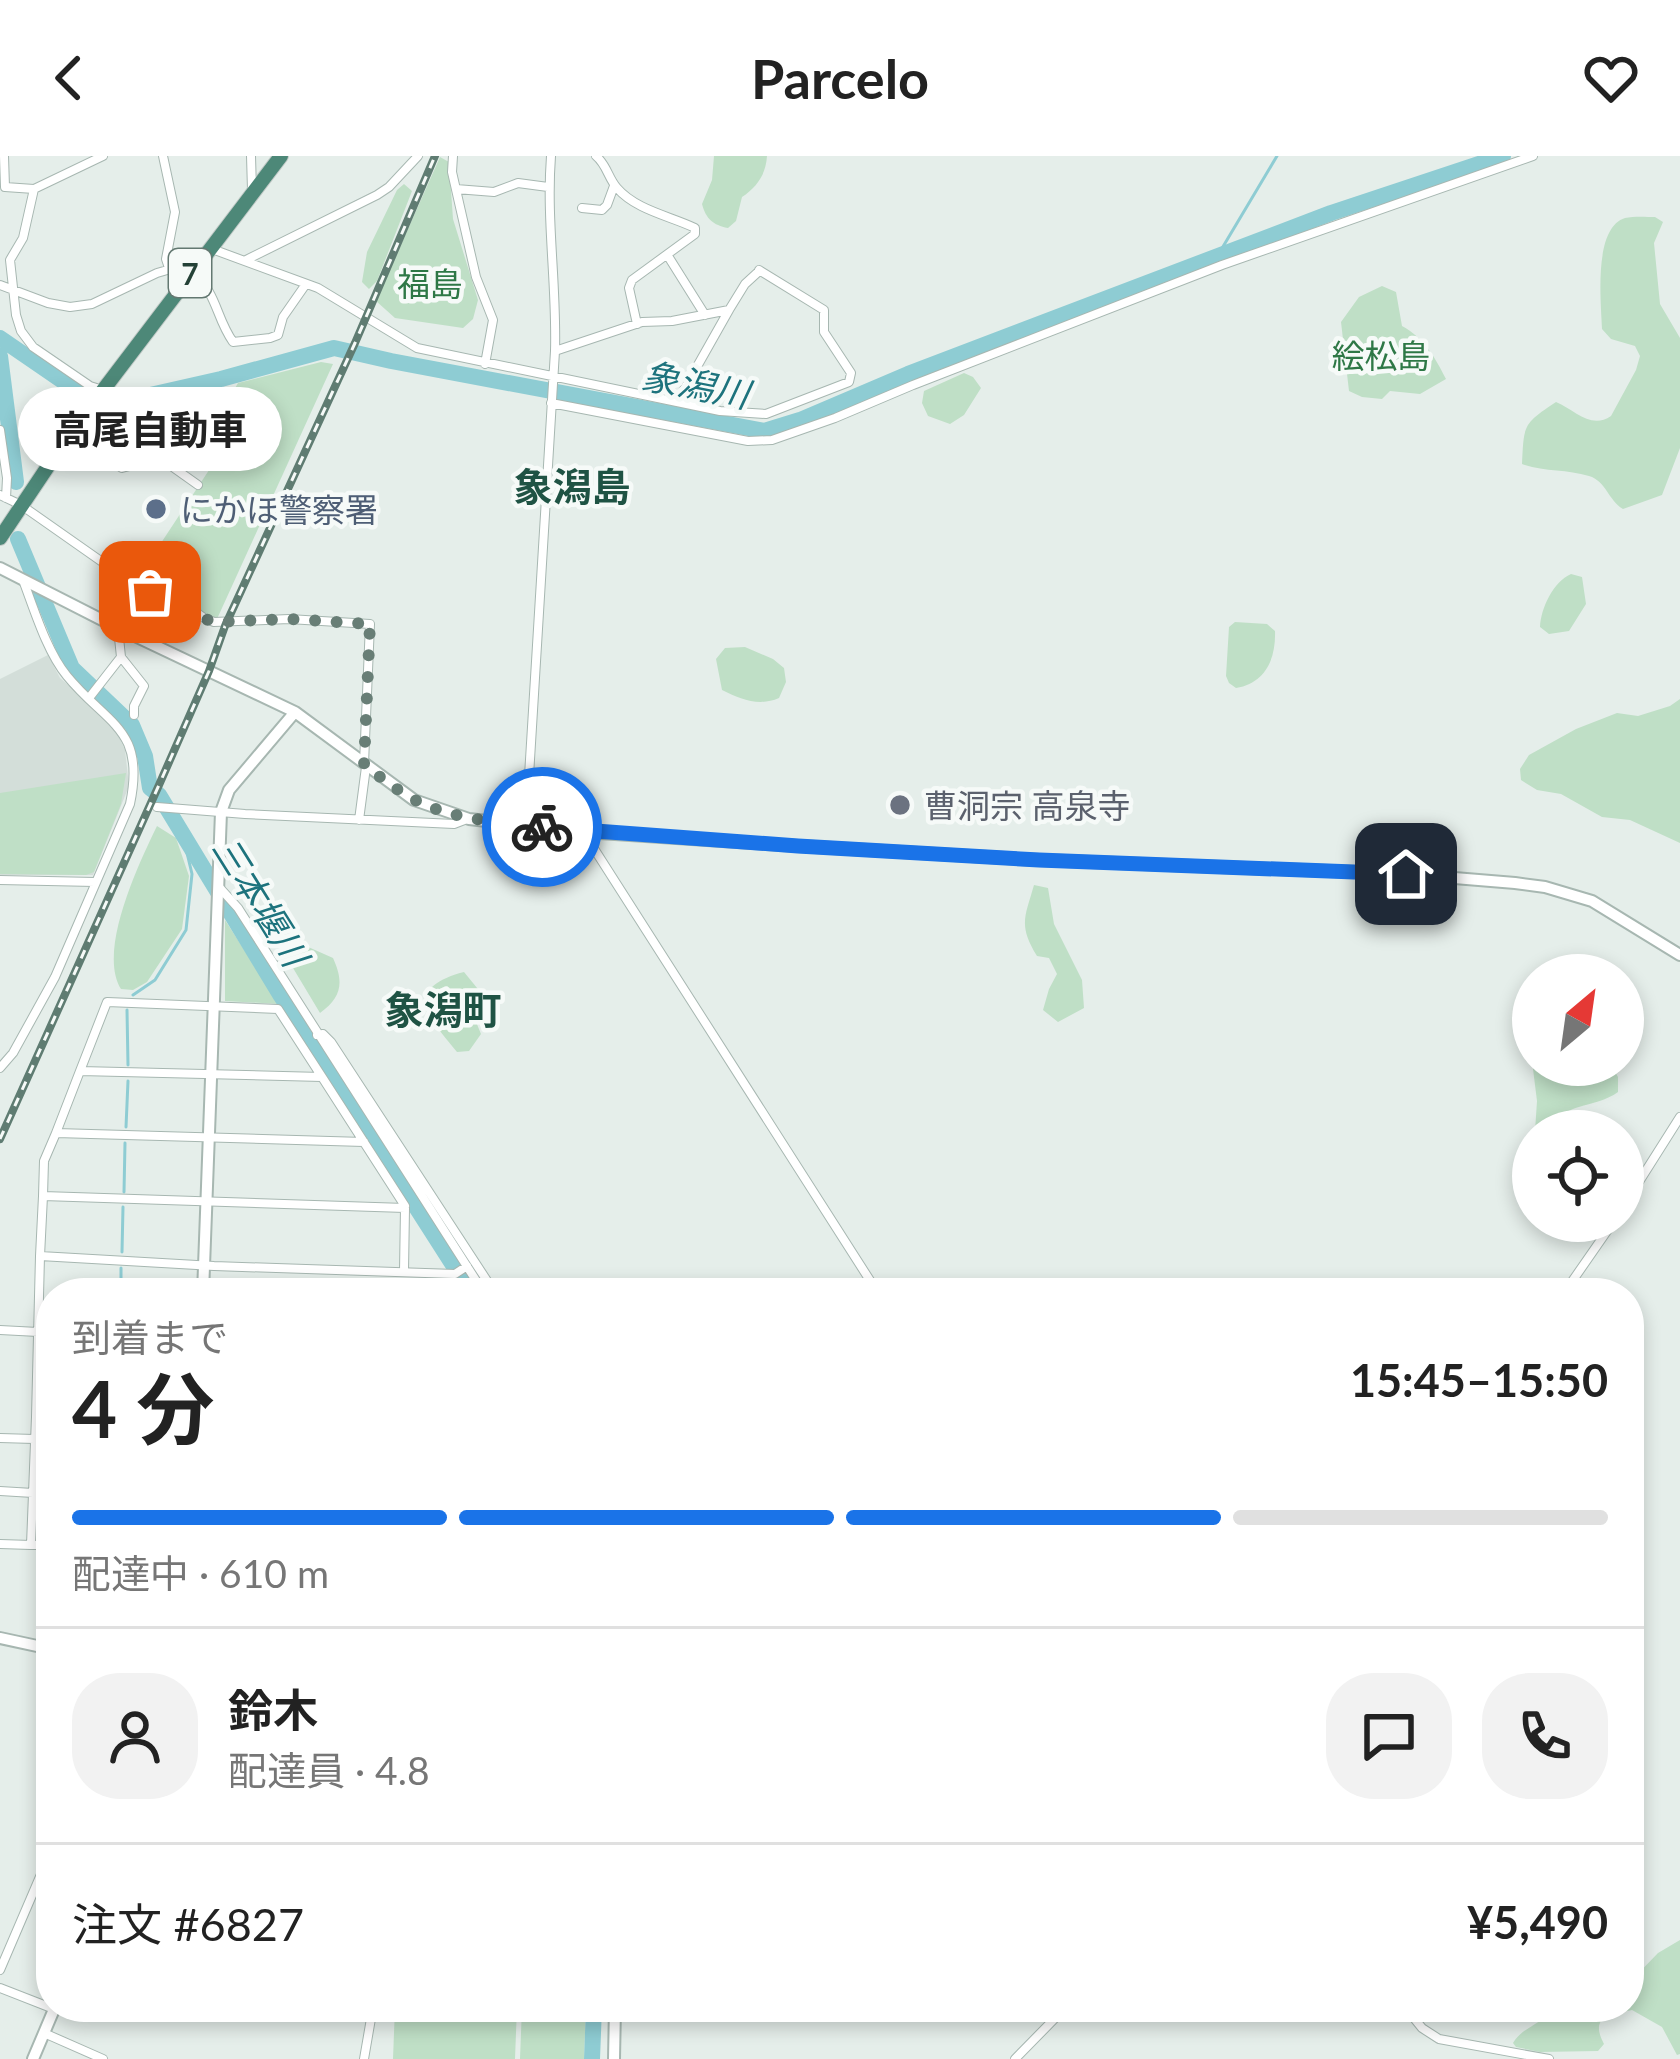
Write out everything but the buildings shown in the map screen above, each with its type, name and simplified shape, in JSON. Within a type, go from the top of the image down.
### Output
[{"type":"highway","name":"7","points":[[0,538],[9,500],[69,435],[280,156]]},
{"type":"street","points":[[4,156],[5,188],[34,189],[104,156]]},
{"type":"street","points":[[164,156],[175,212],[166,259],[170,268]]},
{"type":"street","points":[[251,156],[252,195]]},
{"type":"street","points":[[244,260],[377,195],[418,156]]},
{"type":"street","points":[[453,156],[476,277],[493,320],[485,364]]},
{"type":"street","points":[[526,825],[555,351],[548,187],[551,156]]},
{"type":"street","points":[[596,156],[629,199],[695,228],[695,234],[632,280],[629,288],[637,324]]},
{"type":"street","points":[[550,403],[748,441],[772,440],[1222,265],[1533,156]]},
{"type":"street","points":[[456,189],[494,192],[518,183],[548,187]]},
{"type":"street","points":[[582,208],[602,210],[614,185]]},
{"type":"street","points":[[34,189],[23,238],[10,260],[21,331],[34,346],[103,391]]},
{"type":"street","points":[[668,256],[705,315]]},
{"type":"street","points":[[0,285],[48,304],[70,307],[92,304],[170,268],[226,257],[244,260],[346,304],[417,348],[720,411],[766,413],[849,382],[851,373],[824,332],[824,310],[758,272],[745,284],[677,401]]},
{"type":"street","points":[[200,260],[233,342],[278,335],[283,316],[306,284]]},
{"type":"street","points":[[555,351],[637,324],[729,310]]},
{"type":"street","points":[[0,430],[9,500],[150,592],[182,602],[214,622],[289,619],[370,624],[359,820]]},
{"type":"street","points":[[69,435],[122,468],[160,458],[178,431],[225,432]]},
{"type":"street","points":[[160,458],[197,485]]},
{"type":"street","points":[[0,568],[295,712],[414,800],[469,819],[584,832],[1039,860],[1370,872],[1515,883],[1592,901],[1680,955]]},
{"type":"street","points":[[125,578],[118,628],[122,657],[144,686],[134,715]]},
{"type":"street","points":[[0,1068],[14,1053],[55,977],[130,804],[135,765],[132,749],[117,725],[64,673],[23,580]]},
{"type":"street","points":[[89,698],[122,657]]},
{"type":"street","points":[[204,1278],[221,812],[229,790],[295,712]]},
{"type":"street","points":[[157,807],[454,824],[469,819]]},
{"type":"street","points":[[584,832],[868,1278]]},
{"type":"street","points":[[0,880],[95,882]]},
{"type":"street","points":[[216,884],[238,908],[474,1278]]},
{"type":"street","points":[[40,1278],[44,1162],[107,1002],[278,1009],[406,1208],[404,1271]]},
{"type":"street","points":[[301,1044],[323,1034],[331,1042],[485,1278]]},
{"type":"street","points":[[80,1071],[322,1077]]},
{"type":"street","points":[[1644,1174],[1680,1117]]},
{"type":"street","points":[[56,1133],[364,1142]]},
{"type":"street","points":[[43,1196],[406,1208]]},
{"type":"street","points":[[1574,1278],[1599,1242]]},
{"type":"street","points":[[40,1256],[455,1274],[466,1267]]},
{"type":"street","points":[[0,1330],[36,1332]]},
{"type":"street","points":[[31,1545],[36,1417]]},
{"type":"street","points":[[0,1438],[35,1439]]},
{"type":"street","points":[[0,1492],[33,1493]]},
{"type":"street","points":[[0,1544],[36,1545]]},
{"type":"street","points":[[0,1638],[36,1646]]},
{"type":"street","points":[[0,1970],[36,1892]]},
{"type":"street","points":[[0,1988],[36,2001]]},
{"type":"street","points":[[33,2059],[48,2022]]},
{"type":"street","points":[[364,2059],[370,2022]]},
{"type":"street","points":[[614,2059],[615,2022]]},
{"type":"street","points":[[1015,2059],[1051,2022]]},
{"type":"street","points":[[1417,2022],[1439,2038],[1549,2059]]},
{"type":"street","points":[[44,2033],[103,2059]]},
{"type":"shaded area","points":[[48,655],[60,678],[116,731],[125,750],[129,786],[93,875],[0,875],[0,679]]},
{"type":"green space","points":[[714,156],[767,156],[763,174],[742,197],[736,221],[728,228],[711,220],[702,204],[712,180]]},
{"type":"green space","name":"福島","points":[[440,157],[449,162],[453,219],[478,300],[473,319],[463,328],[395,318],[376,301]]},
{"type":"green space","name":"福島","points":[[404,184],[412,191],[377,281],[369,289],[362,282],[367,252]]},
{"type":"green space","points":[[1655,217],[1663,222],[1654,243],[1660,304],[1680,338],[1680,448],[1662,495],[1623,509],[1595,478],[1522,464],[1524,441],[1531,421],[1556,402],[1590,420],[1611,416],[1640,356],[1635,346],[1611,339],[1602,329],[1603,250],[1615,225],[1625,218]]},
{"type":"green space","name":"絵松島","points":[[1382,286],[1396,292],[1402,326],[1428,349],[1446,379],[1420,394],[1390,391],[1382,399],[1349,391],[1341,322],[1359,297]]},
{"type":"green space","points":[[321,362],[333,364],[217,619],[136,581],[238,426],[234,390],[238,383]]},
{"type":"green space","points":[[964,373],[981,388],[964,415],[950,424],[928,416],[922,403],[924,391]]},
{"type":"green space","points":[[1571,574],[1582,577],[1586,604],[1569,631],[1549,634],[1540,627],[1546,604]]},
{"type":"green space","points":[[1235,622],[1267,624],[1275,631],[1267,668],[1255,681],[1236,688],[1226,676],[1229,627]]},
{"type":"green space","points":[[745,647],[784,668],[786,682],[779,698],[757,702],[722,690],[716,659],[725,648]]},
{"type":"green space","points":[[1680,699],[1680,843],[1630,820],[1602,817],[1561,794],[1537,790],[1521,780],[1520,769],[1529,755],[1576,729],[1617,713],[1638,716]]},
{"type":"green space","points":[[126,773],[121,804],[94,872],[0,874],[0,793]]},
{"type":"green space","points":[[157,826],[176,838],[189,876],[182,929],[147,982],[133,990],[121,989],[115,973],[117,930]]},
{"type":"green space","points":[[1034,885],[1048,888],[1054,924],[1082,980],[1084,1008],[1058,1022],[1043,1010],[1057,974],[1049,958],[1037,956],[1025,928]]},
{"type":"green space","points":[[225,920],[279,1004],[225,1001]]},
{"type":"green space","points":[[306,946],[333,958],[339,974],[337,995],[320,1013],[293,968]]},
{"type":"green space","points":[[464,972],[482,994],[474,1017],[481,1034],[469,1051],[457,1052],[431,1016],[427,995],[433,986]]},
{"type":"green space","points":[[1535,1086],[1618,1086],[1618,1092],[1609,1097],[1570,1110],[1536,1110]]},
{"type":"green space","points":[[1680,1940],[1677,2055],[1662,2027],[1644,2017],[1644,1967]]},
{"type":"green space","points":[[394,2022],[516,2022],[515,2059],[393,2059]]},
{"type":"green space","points":[[521,2022],[585,2022],[584,2059],[520,2059]]},
{"type":"green space","points":[[1540,2022],[1600,2022],[1604,2044],[1598,2051],[1540,2052],[1516,2047],[1513,2043]]},
{"type":"waterway","points":[[1218,255],[1277,156]]},
{"type":"waterway","name":"象潟川","points":[[0,338],[80,393],[100,399],[128,400],[334,348],[764,431],[1331,213],[1503,156]]},
{"type":"waterway","name":"三本堰川","points":[[0,356],[16,482]]},
{"type":"waterway","name":"三本堰川","points":[[18,539],[72,668],[132,725],[145,756],[150,788],[159,795],[461,1278]]},
{"type":"waterway","points":[[133,995],[155,980],[186,930],[192,874],[183,836]]},
{"type":"waterway","points":[[127,1010],[128,1065]]},
{"type":"waterway","points":[[126,1127],[128,1081]]},
{"type":"waterway","points":[[124,1192],[125,1143]]},
{"type":"waterway","points":[[122,1252],[123,1207]]},
{"type":"waterway","points":[[121,1268],[121,1278]]},
{"type":"waterway","name":"三本堰川","points":[[592,2059],[593,2022]]},
{"type":"railway","points":[[0,1139],[435,156]]},
{"type":"way so far","points":[[150,592],[182,602],[214,622],[289,619],[370,624],[364,765],[414,800],[440,811],[542,827]]},
{"type":"place","name":"にかほ警察署","points":[[156,509]]},
{"type":"place","name":"高尾自動車","points":[[150,592]]},
{"type":"place","name":"曹洞宗 高泉寺","points":[[900,805]]},
{"type":"district","name":"象潟島","points":[[572,486]]},
{"type":"district","name":"象潟町","points":[[443,1009]]},
{"type":"route","points":[[542,827],[1039,860],[1406,874]]}]
